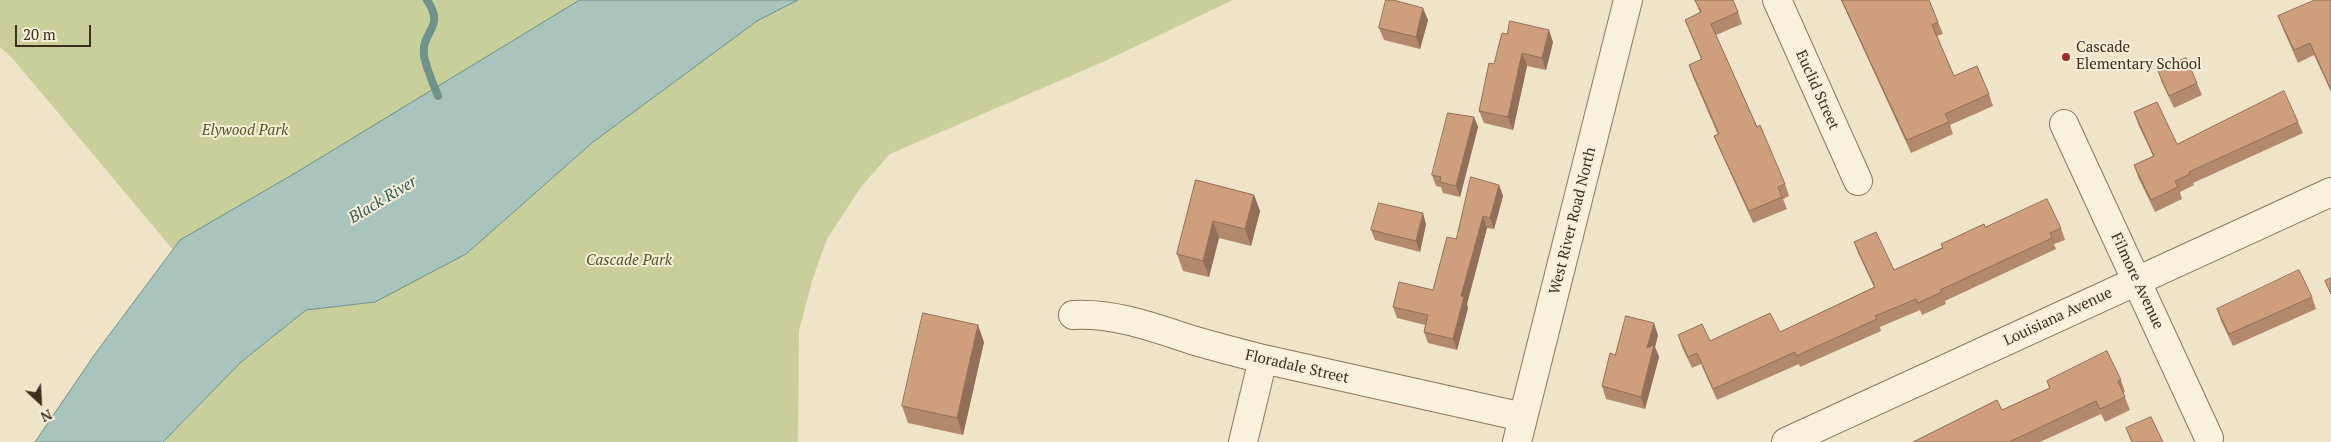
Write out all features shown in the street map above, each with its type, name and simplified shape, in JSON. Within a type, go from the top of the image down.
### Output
[{"type":"street","name":"West River Road North","points":[[1520,430],[1628,0]]},
{"type":"street","name":"Euclid Street","points":[[1777,0],[1858,181]]},
{"type":"street","name":"Filmore Avenue","points":[[2064,124],[2209,438]]},
{"type":"street","name":"Louisiana Avenue","points":[[1786,442],[2331,192]]},
{"type":"street","name":"Floradale Street","points":[[1072,316],[1106,316],[1141,323],[1222,349],[1520,430]]},
{"type":"street","points":[[1243,442],[1263,359]]},
{"type":"green space","name":"Cascade Park","points":[[0,0],[1233,0],[1103,62],[890,154],[861,187],[827,239],[813,278],[799,331],[798,442],[104,442],[221,307],[13,59],[0,47]]},
{"type":"water","name":"Black River","points":[[580,0],[798,0],[757,21],[593,142],[466,254],[375,302],[306,310],[241,362],[163,442],[35,442],[95,354],[180,240],[297,172]]},
{"type":"building","points":[[1386,0],[1423,8],[1416,37],[1379,28]]},
{"type":"building","points":[[1695,0],[1733,0],[1738,12],[1711,24],[1757,127],[1760,125],[1785,184],[1778,187],[1782,197],[1749,211],[1714,136],[1719,134],[1689,65],[1702,59],[1685,20],[1701,12]]},
{"type":"building","points":[[1842,0],[1929,0],[1938,22],[1932,25],[1954,76],[1977,66],[1989,94],[1945,114],[1949,122],[1907,140]]},
{"type":"building","points":[[2315,0],[2331,0],[2331,90],[2310,43],[2294,50],[2278,16]]},
{"type":"building","points":[[1510,21],[1549,30],[1542,58],[1522,53],[1508,117],[1479,111],[1489,63],[1494,64],[1502,33],[1507,34]]},
{"type":"building","points":[[2186,58],[2197,83],[2169,96],[2158,71]]},
{"type":"building","points":[[2284,91],[2298,122],[2189,172],[2190,174],[2175,181],[2178,187],[2151,200],[2134,165],[2154,156],[2134,112],[2157,102],[2177,144]]},
{"type":"building","points":[[1448,113],[1474,117],[1456,186],[1440,182],[1441,177],[1432,175]]},
{"type":"building","points":[[1471,177],[1499,185],[1490,218],[1483,216],[1461,296],[1464,297],[1453,339],[1424,332],[1428,315],[1393,307],[1399,282],[1433,290],[1447,237],[1456,239]]},
{"type":"building","points":[[1196,180],[1254,195],[1245,229],[1213,221],[1203,261],[1177,254]]},
{"type":"building","points":[[2047,199],[2061,228],[2050,233],[2052,238],[1940,290],[1942,292],[1918,303],[1916,299],[1875,316],[1877,319],[1796,356],[1795,352],[1713,389],[1697,353],[1688,357],[1678,335],[1702,324],[1710,341],[1770,313],[1780,332],[1875,287],[1854,242],[1876,232],[1894,270],[1943,248],[1941,244],[1984,224],[1985,227]]},
{"type":"building","points":[[1379,203],[1423,213],[1416,241],[1371,230]]},
{"type":"building","points":[[2299,270],[2312,297],[2229,334],[2217,309]]},
{"type":"building","points":[[2331,278],[2331,294],[2325,281]]},
{"type":"building","points":[[923,313],[978,325],[957,418],[902,406]]},
{"type":"building","points":[[1626,316],[1654,323],[1647,348],[1654,345],[1641,397],[1602,386],[1610,353],[1615,355]]},
{"type":"building","points":[[2107,351],[2121,380],[2118,381],[2125,397],[2100,409],[2096,401],[2009,442],[1913,442],[1997,400],[2002,410],[2050,388],[2047,381]]},
{"type":"building","points":[[2151,417],[2163,442],[2132,442],[2126,428]]},
{"type":"waterway","points":[[427,0],[432,10],[434,24],[426,40],[424,55],[438,96]]},
{"type":"place","name":"Cascade Elementary School","points":[[2066,57]]},
{"type":"park label","name":"Elywood Park","points":[[245,131]]}]
